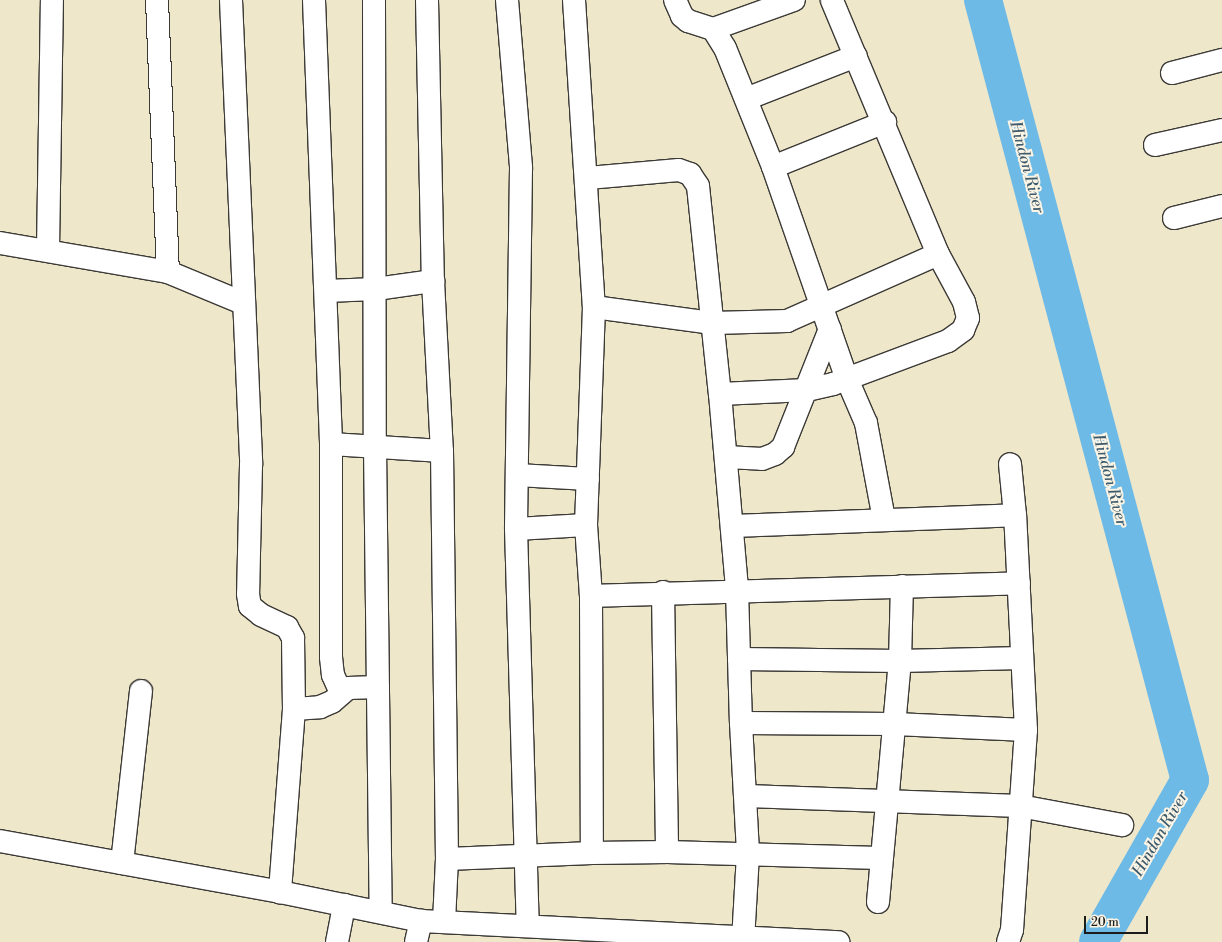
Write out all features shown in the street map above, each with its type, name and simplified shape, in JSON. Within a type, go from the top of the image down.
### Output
[{"type":"street","points":[[48,250],[52,0]]},
{"type":"street","points":[[157,0],[168,272]]},
{"type":"street","points":[[231,0],[251,465],[248,594],[250,606],[261,615],[287,627],[293,638],[294,709],[280,892]]},
{"type":"street","points":[[314,0],[331,444],[331,657],[333,675],[341,693]]},
{"type":"street","points":[[374,0],[376,289],[374,446],[381,912]]},
{"type":"street","points":[[427,0],[433,281],[442,451],[447,859],[444,922]]},
{"type":"street","points":[[507,0],[521,168],[516,529],[528,926]]},
{"type":"street","points":[[574,0],[588,178],[594,307],[586,525],[590,596],[592,853]]},
{"type":"street","points":[[675,0],[682,16],[688,21],[713,29],[720,37],[746,99],[773,167],[847,379],[866,423],[884,519]]},
{"type":"street","points":[[713,29],[762,5],[794,0]]},
{"type":"street","points":[[720,394],[807,390],[847,379],[948,341],[963,330],[968,318],[964,302],[938,254],[885,122],[832,0]]},
{"type":"street","points":[[746,99],[856,56]]},
{"type":"street","points":[[1172,73],[1222,60]]},
{"type":"street","points":[[773,167],[885,122]]},
{"type":"street","points":[[1155,145],[1222,130]]},
{"type":"street","points":[[588,178],[680,170],[690,174],[698,186],[733,526],[737,590],[740,723],[747,796],[748,854],[744,939]]},
{"type":"street","points":[[1174,218],[1222,206]]},
{"type":"street","points":[[0,243],[48,250],[168,272],[244,303]]},
{"type":"street","points":[[594,307],[713,323],[787,321],[822,304],[938,254]]},
{"type":"street","points":[[326,291],[376,289],[433,281]]},
{"type":"street","points":[[726,457],[762,459],[775,454],[783,447],[807,390],[830,328]]},
{"type":"street","points":[[331,444],[442,451]]},
{"type":"street","points":[[1008,942],[1012,930],[1026,730],[1015,515],[1010,464]]},
{"type":"street","points":[[517,475],[588,479]]},
{"type":"street","points":[[733,526],[1015,515]]},
{"type":"street","points":[[516,529],[586,525]]},
{"type":"street","points":[[590,596],[663,592],[1019,584]]},
{"type":"street","points":[[878,902],[880,858],[888,802],[900,661],[902,586]]},
{"type":"street","points":[[663,592],[666,852]]},
{"type":"street","points":[[739,659],[900,661],[1022,658]]},
{"type":"street","points":[[294,709],[320,707],[332,702],[341,693],[356,686],[378,686]]},
{"type":"street","points":[[122,863],[141,691]]},
{"type":"street","points":[[740,723],[895,724],[1026,730]]},
{"type":"street","points":[[747,796],[1020,806],[1122,825]]},
{"type":"street","points":[[0,842],[280,892],[421,921],[528,926],[592,935],[816,940],[838,942]]},
{"type":"street","points":[[447,859],[526,858],[592,853],[666,852],[880,858]]},
{"type":"street","points":[[337,942],[344,906]]},
{"type":"street","points":[[416,942],[421,921]]},
{"type":"waterway","name":"Hindon River","points":[[983,0],[1190,780],[1098,942]]}]
